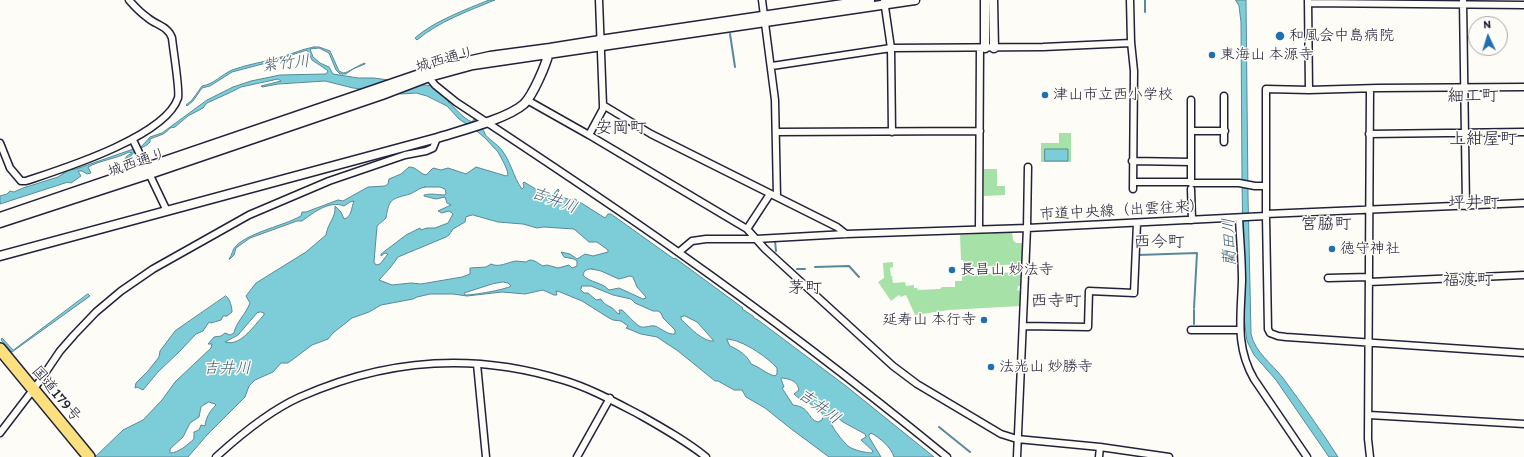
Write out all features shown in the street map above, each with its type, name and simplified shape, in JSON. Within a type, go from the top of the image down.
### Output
[{"type":"highway","name":"国道179号","points":[[1,352],[89,457]]},
{"type":"street","points":[[0,143],[10,168],[21,181],[26,181],[133,141],[165,116],[178,97],[172,38],[166,28],[149,19],[129,0]]},
{"type":"street","points":[[589,135],[603,109],[598,0]]},
{"type":"street","points":[[762,0],[772,66],[775,101],[777,132],[777,197]]},
{"type":"street","name":"城西通り","points":[[765,19],[870,0]]},
{"type":"street","name":"城西通り","points":[[0,223],[403,79],[600,43],[884,2],[915,0]]},
{"type":"street","points":[[979,229],[984,0]]},
{"type":"street","points":[[993,0],[994,48]]},
{"type":"street","points":[[1130,0],[1131,43],[1134,71],[1132,161],[1133,186],[1191,182],[1239,183],[1266,186]]},
{"type":"street","points":[[1309,90],[1308,1],[1464,2],[1524,5]]},
{"type":"street","points":[[884,2],[891,48],[892,132]]},
{"type":"street","points":[[1464,2],[1466,206]]},
{"type":"street","points":[[772,66],[891,48],[994,48],[1131,43]]},
{"type":"street","points":[[0,256],[437,138],[506,115],[525,104],[545,66],[549,52]]},
{"type":"street","points":[[427,74],[435,85],[484,123],[679,252],[844,376],[947,457]]},
{"type":"street","name":"城西通り","points":[[0,217],[148,171],[382,95],[417,81],[427,74]]},
{"type":"street","points":[[1524,87],[1309,90],[1266,89],[1266,215],[1268,329],[1270,333],[1286,337],[1524,353]]},
{"type":"street","points":[[1370,89],[1368,210],[1368,439],[1370,457]]},
{"type":"street","points":[[1224,96],[1224,142]]},
{"type":"street","points":[[527,100],[589,135],[747,230],[765,249],[893,366],[917,384],[1001,434],[1017,439],[1100,447],[1169,457]]},
{"type":"street","points":[[1191,100],[1191,182]]},
{"type":"street","points":[[603,106],[651,134],[837,227],[846,234]]},
{"type":"street","points":[[777,132],[980,131]]},
{"type":"street","points":[[1192,131],[1225,131]]},
{"type":"street","points":[[1369,134],[1524,132]]},
{"type":"street","points":[[0,433],[34,390],[60,351],[96,312],[121,291],[153,269],[249,215],[328,181],[405,156],[426,151],[433,148],[437,138]]},
{"type":"street","points":[[133,141],[167,211]]},
{"type":"street","points":[[1132,161],[1191,162]]},
{"type":"street","points":[[1017,457],[1027,228],[1028,167]]},
{"type":"street","points":[[1191,189],[1192,220]]},
{"type":"street","points":[[747,230],[770,194]]},
{"type":"street","name":"市道中央線（出雲往来）","points":[[679,252],[692,240],[706,239],[756,239],[846,234],[1027,228],[1524,203]]},
{"type":"street","points":[[1240,218],[1242,278],[1239,330],[1242,348],[1250,371],[1307,457]]},
{"type":"street","points":[[1023,326],[1088,327],[1089,291],[1134,293],[1136,223]]},
{"type":"street","points":[[1328,278],[1369,279],[1524,274]]},
{"type":"street","points":[[1191,330],[1239,330]]},
{"type":"street","points":[[216,457],[231,443],[272,414],[298,398],[337,383],[383,369],[418,364],[462,363],[503,367],[564,380],[610,398],[658,425],[706,457]]},
{"type":"street","points":[[477,364],[486,457]]},
{"type":"street","points":[[577,457],[610,398]]},
{"type":"street","points":[[1369,415],[1524,424]]},
{"type":"street","points":[[1099,457],[1100,447]]},
{"type":"green space","points":[[1059,133],[1071,133],[1071,162],[1041,162],[1041,143],[1059,143]]},
{"type":"green space","points":[[984,169],[997,169],[997,186],[1005,186],[1005,195],[984,196]]},
{"type":"green space","points":[[1012,232],[1013,240],[1016,243],[1023,243],[1022,261],[1018,261],[1018,264],[964,268],[963,260],[961,260],[960,235]]},
{"type":"green space","points":[[893,262],[893,267],[890,268],[893,283],[905,282],[906,286],[914,285],[914,288],[917,288],[918,290],[955,287],[955,281],[962,281],[962,275],[1017,272],[1018,275],[1021,275],[1020,286],[1018,286],[1017,290],[1020,291],[1020,306],[949,310],[915,315],[906,295],[901,297],[899,295],[891,301],[878,282],[884,278],[883,263]]},
{"type":"water","points":[[489,0],[495,0],[444,22],[417,40],[415,38],[440,21]]},
{"type":"water","points":[[1236,0],[1246,0],[1251,334],[1260,352],[1283,378],[1338,457],[1329,457],[1276,380],[1254,355],[1247,341],[1244,318],[1241,22],[1239,6]]},
{"type":"water","name":"吉井川","points":[[319,47],[330,51],[339,71],[343,73],[365,63],[346,74],[340,74],[336,70],[329,53],[319,48],[310,49],[313,57],[320,63],[329,67],[333,74],[432,86],[450,99],[448,102],[465,118],[472,122],[474,119],[480,124],[486,136],[500,147],[522,189],[524,187],[524,182],[544,194],[553,195],[558,189],[557,196],[572,200],[575,199],[605,218],[608,214],[611,214],[674,259],[675,258],[743,308],[742,309],[846,386],[934,457],[894,457],[893,453],[885,443],[871,433],[869,437],[881,457],[829,457],[765,408],[746,397],[742,390],[734,390],[718,381],[715,381],[678,351],[657,337],[641,334],[626,328],[628,326],[621,321],[609,318],[582,301],[560,292],[556,291],[557,295],[554,295],[543,290],[525,294],[502,292],[467,296],[453,294],[430,294],[381,305],[369,312],[352,318],[333,333],[328,339],[312,345],[288,363],[281,363],[273,372],[255,380],[249,386],[245,397],[207,435],[188,457],[95,457],[123,430],[143,420],[162,400],[175,382],[211,348],[212,344],[208,344],[214,337],[221,336],[225,333],[230,335],[234,333],[250,303],[246,296],[256,283],[306,252],[326,235],[334,214],[335,206],[341,212],[344,219],[347,218],[350,214],[354,201],[344,206],[333,205],[327,206],[316,211],[302,221],[297,221],[250,238],[236,248],[234,255],[229,259],[235,247],[241,242],[256,234],[295,219],[301,216],[302,212],[306,212],[338,200],[343,201],[368,187],[385,186],[388,184],[389,179],[401,174],[409,167],[414,168],[426,175],[433,168],[441,170],[448,168],[466,174],[476,167],[506,176],[508,175],[498,152],[486,139],[459,119],[447,106],[427,96],[416,93],[402,94],[353,88],[325,81],[261,86],[281,81],[278,79],[241,87],[207,103],[203,108],[188,116],[175,127],[170,128],[163,134],[150,139],[150,142],[147,145],[135,151],[130,157],[125,159],[132,153],[129,152],[98,163],[88,167],[91,173],[87,174],[82,171],[78,171],[81,176],[71,183],[68,182],[0,204],[0,196],[7,194],[10,191],[14,192],[58,177],[69,170],[76,169],[142,146],[150,137],[162,133],[207,100],[233,87],[251,81],[280,75],[326,74],[328,71],[312,60],[307,50],[232,72],[210,86],[202,88],[193,101],[187,106],[186,105],[192,100],[202,86],[232,70],[310,48]],"holes":[[[440,187],[445,189],[445,195],[429,194],[424,196],[436,199],[445,197],[447,203],[451,205],[438,211],[442,213],[449,211],[453,214],[448,223],[435,228],[421,230],[420,228],[406,235],[381,254],[381,256],[385,253],[388,254],[380,264],[376,265],[374,262],[377,226],[386,218],[390,203],[392,200],[410,194],[421,188]],[[473,215],[498,222],[523,224],[537,228],[574,229],[589,242],[597,242],[608,250],[608,252],[593,256],[585,254],[577,259],[570,254],[561,252],[564,257],[577,261],[577,266],[572,268],[569,265],[558,268],[547,265],[543,266],[530,260],[526,262],[516,261],[500,265],[491,264],[486,267],[470,268],[470,274],[462,277],[421,284],[411,283],[392,285],[379,280],[398,257],[446,237],[453,229],[465,222],[466,217]],[[589,269],[601,271],[619,279],[630,276],[633,277],[637,287],[646,298],[643,299],[619,288],[609,290],[603,285],[589,280],[583,275],[583,273]],[[503,282],[508,283],[511,286],[489,292],[465,295],[464,293],[492,284]],[[582,286],[591,286],[613,295],[631,299],[635,303],[653,311],[658,311],[675,330],[675,334],[667,333],[655,326],[639,326],[622,310],[619,310],[620,314],[617,313],[601,299],[596,300],[588,293],[584,293],[581,290]],[[257,313],[264,313],[264,315],[242,338],[231,343],[225,342],[238,335]],[[685,316],[697,322],[714,341],[705,339],[692,330],[681,319],[681,317]],[[727,339],[740,342],[761,354],[777,368],[777,374],[775,376],[772,375],[751,364],[745,355],[730,346]],[[782,378],[791,380],[795,383],[799,390],[794,394],[801,400],[806,400],[822,413],[822,420],[818,422],[812,418],[806,410],[799,406],[793,405],[782,388],[784,387]],[[209,402],[216,405],[209,414],[205,426],[201,425],[199,430],[194,432],[194,439],[180,450],[170,453],[170,449],[183,437],[190,423],[199,417],[201,407]],[[829,413],[865,434],[866,437],[861,440],[873,451],[872,453],[853,449],[848,446],[832,426]]]},
{"type":"water","points":[[1045,149],[1068,149],[1068,161],[1045,161]]},
{"type":"water","points":[[88,294],[90,296],[12,352],[1,340],[2,338],[13,350]]},
{"type":"water","points":[[226,296],[229,299],[232,312],[227,316],[223,316],[221,320],[211,323],[209,322],[203,331],[196,334],[158,372],[143,390],[137,387],[135,388],[136,383],[159,357],[160,351],[175,331]]},
{"type":"waterway","points":[[1145,0],[1145,12]]},
{"type":"waterway","points":[[730,34],[735,67]]},
{"type":"waterway","points":[[752,228],[772,197]]},
{"type":"waterway","points":[[775,241],[776,251]]},
{"type":"waterway","points":[[1138,254],[1197,253],[1194,308]]},
{"type":"waterway","points":[[815,267],[849,266],[859,277]]},
{"type":"waterway","points":[[797,269],[805,269]]},
{"type":"waterway","points":[[1194,310],[1194,324]]},
{"type":"waterway","points":[[939,427],[970,452]]},
{"type":"place","name":"和風会中島病院","points":[[1280,36]]},
{"type":"place","name":"東海山 本源寺","points":[[1212,55]]},
{"type":"place","name":"津山市立西小学校","points":[[1045,95]]},
{"type":"place","name":"徳守神社","points":[[1332,249]]},
{"type":"place","name":"長昌山 妙法寺","points":[[952,270]]},
{"type":"place","name":"延寿山 本行寺","points":[[984,320]]},
{"type":"place","name":"法光山 妙勝寺","points":[[991,367]]},
{"type":"district","name":"細工町","points":[[1473,97]]},
{"type":"district","name":"安岡町","points":[[621,129]]},
{"type":"district","name":"上紺屋町","points":[[1483,140]]},
{"type":"district","name":"坪井町","points":[[1474,204]]},
{"type":"district","name":"宮脇町","points":[[1326,225]]},
{"type":"district","name":"西今町","points":[[1159,243]]},
{"type":"district","name":"福渡町","points":[[1468,281]]},
{"type":"district","name":"茅町","points":[[805,289]]},
{"type":"district","name":"西寺町","points":[[1056,302]]},
{"type":"water label","name":"紫竹川","points":[[286,64]]},
{"type":"water label","name":"藺田川","points":[[1230,242]]}]
